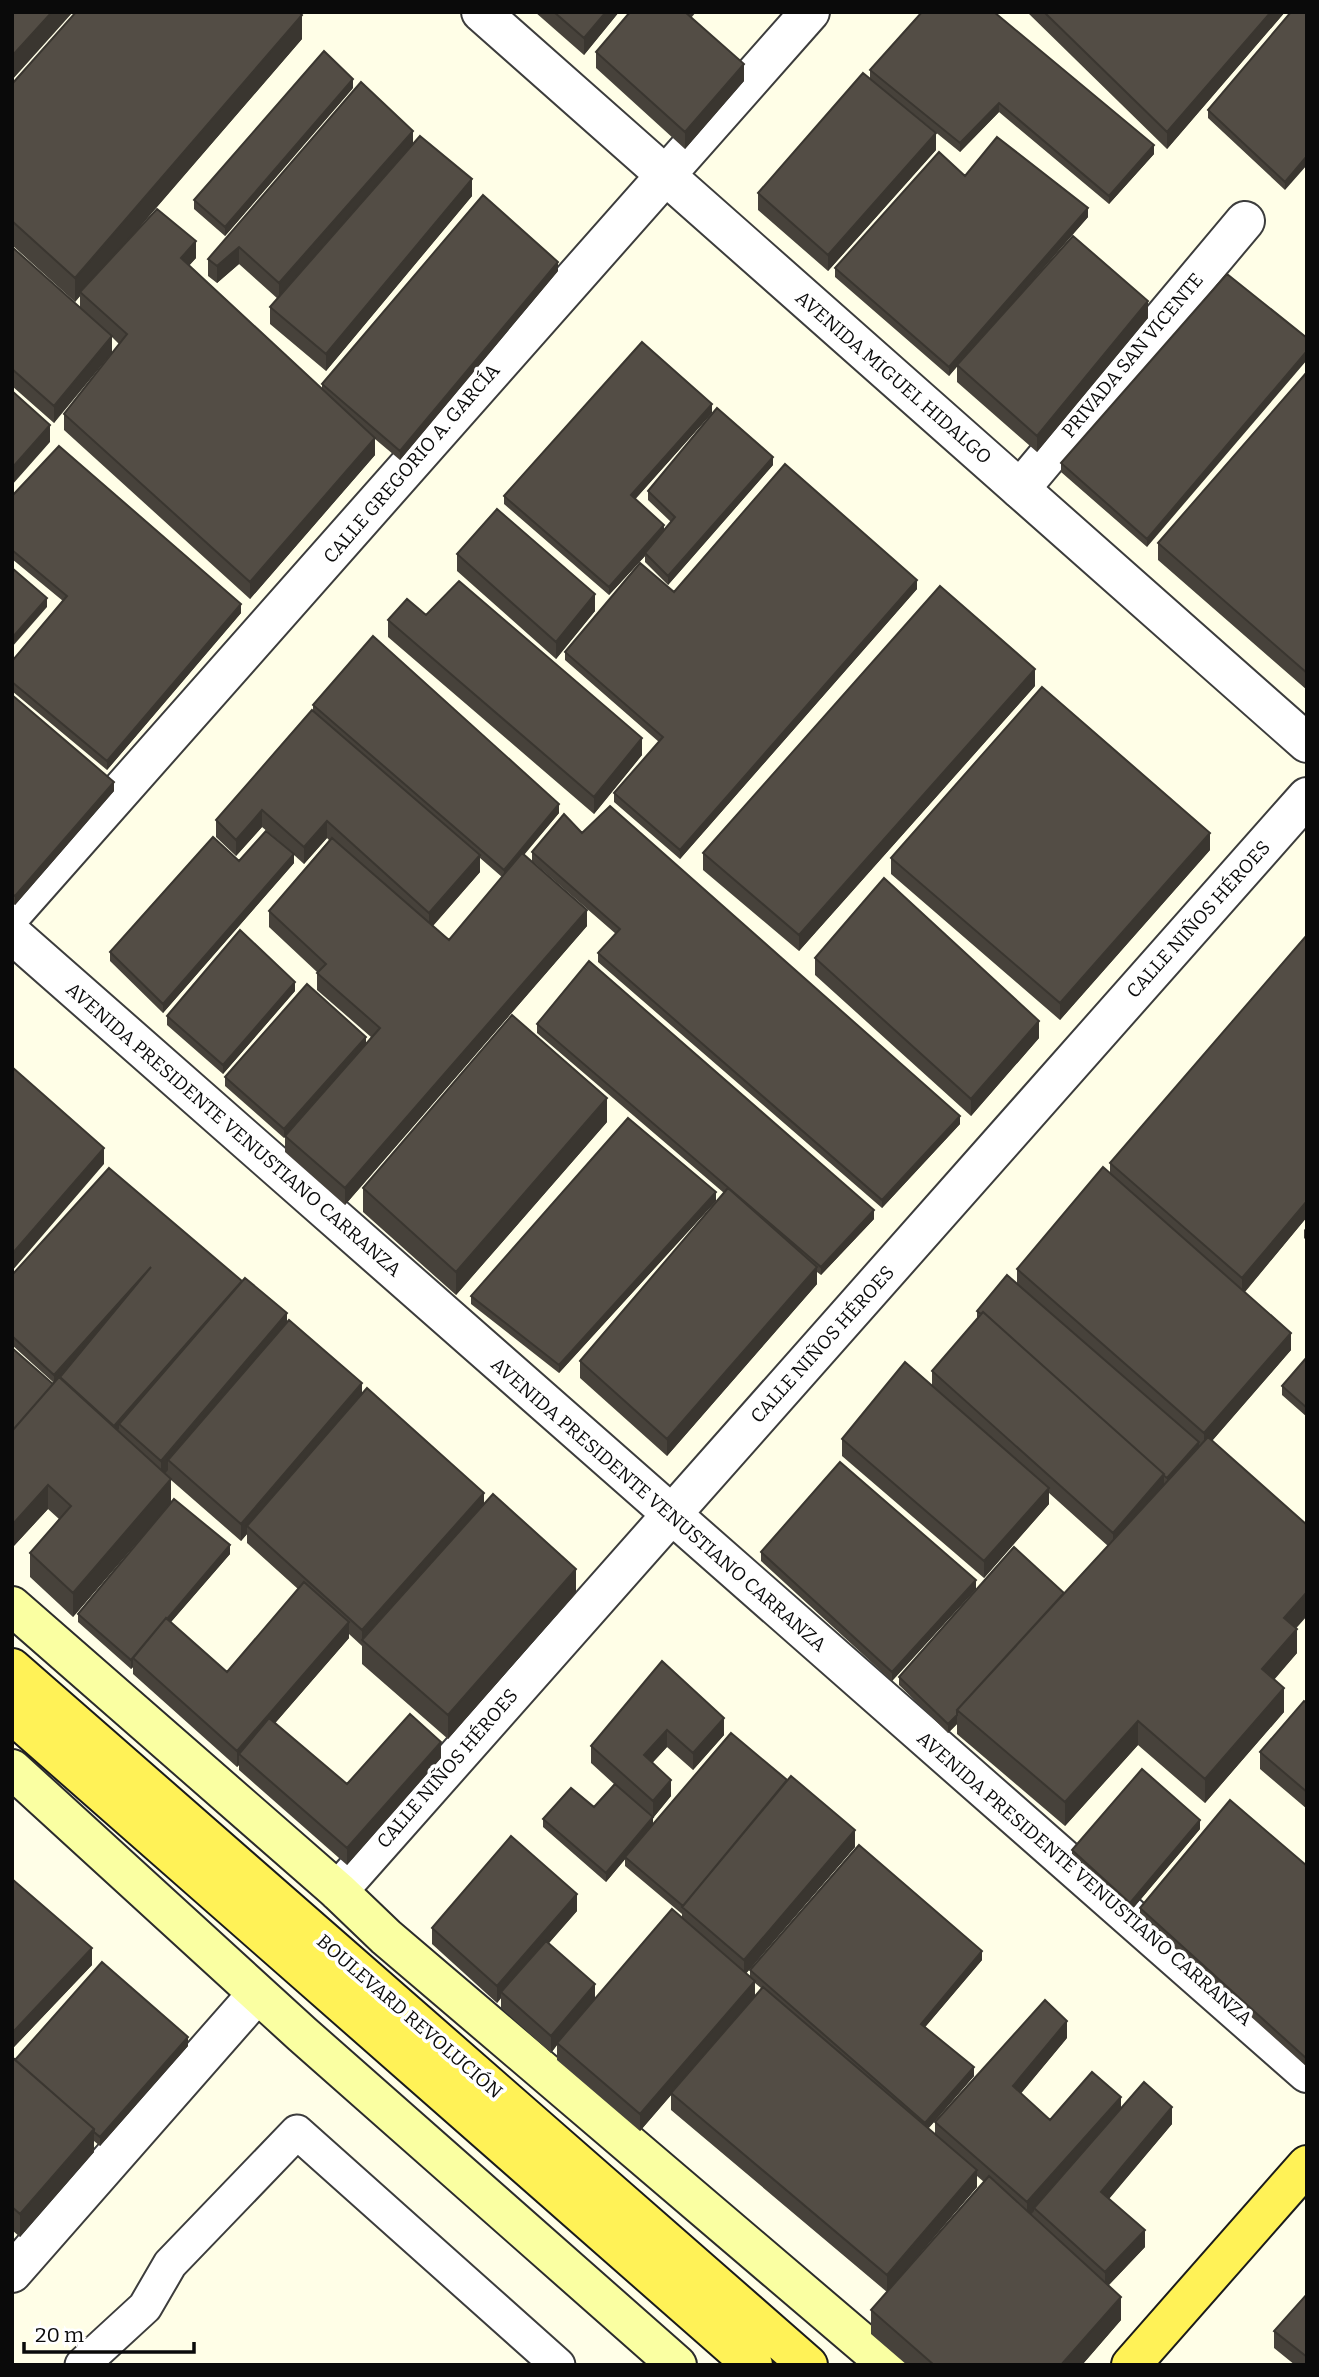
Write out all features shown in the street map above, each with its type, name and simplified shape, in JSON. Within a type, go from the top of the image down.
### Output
[{"type":"main road","points":[[12,1606],[338,1891],[397,1946],[888,2365]]},
{"type":"main road","name":"BOULEVARD REVOLUCIÓN","points":[[12,1668],[808,2365]]},
{"type":"main road","name":"BOULEVARD REVOLUCIÓN","points":[[12,1714],[753,2365]]},
{"type":"main road","points":[[12,1769],[257,1994],[677,2365]]},
{"type":"main road","points":[[1131,2365],[1307,2165]]},
{"type":"street","name":"AVENIDA MIGUEL HIDALGO","points":[[481,12],[1307,743]]},
{"type":"street","name":"CALLE GREGORIO A. GARCÍA","points":[[12,915],[810,12]]},
{"type":"street","name":"PRIVADA SAN VICENTE","points":[[1020,489],[1245,220]]},
{"type":"street","name":"CALLE NIÑOS HÉROES","points":[[338,1891],[1307,797]]},
{"type":"street","name":"AVENIDA PRESIDENTE VENUSTIANO CARRANZA","points":[[12,934],[1307,2073]]},
{"type":"street","points":[[12,2273],[257,1994]]},
{"type":"lane","points":[[82,2365],[145,2308],[170,2264],[297,2132],[558,2365]]},
{"type":"building","points":[[12,12],[52,12],[12,56]]},
{"type":"building","points":[[76,12],[299,12],[302,15],[75,278],[12,221],[12,84]]},
{"type":"building","points":[[554,12],[606,12],[584,38]]},
{"type":"building","points":[[630,12],[685,12],[744,64],[685,132],[596,52]]},
{"type":"building","points":[[922,12],[994,12],[1154,145],[1109,196],[999,103],[960,143],[870,70]]},
{"type":"building","points":[[1044,12],[1271,12],[1167,132]]},
{"type":"building","points":[[1291,12],[1307,12],[1307,156],[1285,182],[1208,110]]},
{"type":"building","points":[[324,51],[353,79],[225,227],[194,200]]},
{"type":"building","points":[[863,73],[936,133],[828,255],[758,193]]},
{"type":"building","points":[[361,82],[413,131],[279,283],[239,247],[217,266],[208,259]]},
{"type":"building","points":[[420,136],[472,179],[326,354],[270,307]]},
{"type":"building","points":[[997,137],[1088,208],[949,367],[835,268],[939,152],[965,176]]},
{"type":"building","points":[[483,195],[558,262],[400,451],[322,384]]},
{"type":"building","points":[[157,209],[196,241],[181,258],[375,438],[250,582],[64,414],[127,334],[80,292]]},
{"type":"building","points":[[1073,236],[1148,301],[1037,436],[957,365]]},
{"type":"building","points":[[12,247],[112,336],[54,406],[12,369]]},
{"type":"building","points":[[1227,274],[1307,338],[1307,351],[1147,539],[1061,463]]},
{"type":"building","points":[[642,342],[712,404],[631,495],[664,525],[609,587],[504,496]]},
{"type":"building","points":[[1307,372],[1307,673],[1158,543]]},
{"type":"building","points":[[12,391],[50,425],[12,468]]},
{"type":"building","points":[[717,408],[773,457],[668,576],[645,553],[675,517],[648,491]]},
{"type":"building","points":[[59,446],[241,604],[107,761],[12,682],[12,661],[67,596],[12,550],[12,496]]},
{"type":"building","points":[[785,464],[917,580],[680,850],[614,793],[663,737],[565,652],[640,563],[674,592]]},
{"type":"building","points":[[497,509],[595,594],[556,642],[457,554]]},
{"type":"building","points":[[12,568],[47,598],[12,638]]},
{"type":"building","points":[[459,581],[642,738],[594,797],[388,620],[407,599],[426,615]]},
{"type":"building","points":[[940,586],[1035,669],[799,935],[703,853]]},
{"type":"building","points":[[373,636],[559,804],[504,870],[313,705]]},
{"type":"building","points":[[1042,687],[1210,833],[1060,1003],[891,858]]},
{"type":"building","points":[[12,695],[114,782],[15,896],[12,894]]},
{"type":"building","points":[[312,710],[480,855],[429,913],[327,821],[304,847],[262,810],[236,840],[216,820]]},
{"type":"building","points":[[610,806],[960,1116],[882,1200],[598,953],[620,929],[532,852],[564,814],[582,833]]},
{"type":"building","points":[[266,831],[294,854],[163,1004],[110,952],[213,837],[239,861]]},
{"type":"building","points":[[332,838],[449,940],[522,853],[587,910],[345,1188],[285,1136],[380,1028],[317,973],[326,964],[269,911]]},
{"type":"building","points":[[884,878],[1039,1021],[971,1099],[815,958]]},
{"type":"building","points":[[240,930],[295,982],[223,1065],[167,1016]]},
{"type":"building","points":[[1307,935],[1307,1201],[1242,1278],[1110,1163]]},
{"type":"building","points":[[589,961],[874,1210],[821,1267],[537,1024]]},
{"type":"building","points":[[307,984],[366,1037],[284,1129],[225,1077]]},
{"type":"building","points":[[512,1015],[607,1098],[456,1272],[363,1188]]},
{"type":"building","points":[[12,1067],[104,1148],[12,1254]]},
{"type":"building","points":[[628,1118],[716,1192],[559,1365],[471,1296]]},
{"type":"building","points":[[1103,1167],[1291,1333],[1204,1433],[1017,1269]]},
{"type":"building","points":[[109,1168],[242,1281],[114,1426],[60,1377],[151,1267],[54,1375],[12,1336],[12,1275]]},
{"type":"building","points":[[728,1188],[817,1267],[667,1439],[580,1361]]},
{"type":"building","points":[[1007,1275],[1199,1442],[1167,1478],[983,1312],[981,1314],[977,1311]]},
{"type":"building","points":[[245,1278],[287,1313],[161,1461],[119,1424]]},
{"type":"building","points":[[983,1312],[1164,1474],[1113,1533],[932,1371]]},
{"type":"building","points":[[289,1320],[362,1383],[241,1524],[168,1460]]},
{"type":"building","points":[[12,1348],[53,1384],[12,1431]]},
{"type":"building","points":[[1307,1357],[1307,1408],[1282,1386]]},
{"type":"building","points":[[905,1362],[1049,1488],[984,1561],[842,1439]]},
{"type":"building","points":[[59,1377],[171,1479],[73,1593],[30,1553],[71,1506],[48,1485],[12,1525],[12,1431]]},
{"type":"building","points":[[367,1388],[484,1493],[362,1630],[247,1526]]},
{"type":"building","points":[[1208,1437],[1307,1525],[1307,1592],[1284,1618],[1297,1629],[1262,1669],[1284,1688],[1205,1779],[1138,1721],[1065,1802],[957,1710]]},
{"type":"building","points":[[840,1462],[976,1580],[892,1672],[761,1552]]},
{"type":"building","points":[[493,1494],[576,1569],[448,1715],[362,1640]]},
{"type":"building","points":[[174,1499],[230,1545],[131,1660],[78,1614]]},
{"type":"building","points":[[1014,1547],[1064,1593],[957,1710],[957,1715],[948,1724],[899,1677]]},
{"type":"building","points":[[304,1582],[349,1622],[237,1751],[133,1658],[166,1618],[227,1672]]},
{"type":"building","points":[[662,1661],[724,1718],[693,1753],[667,1730],[644,1755],[671,1780],[653,1801],[591,1746]]},
{"type":"building","points":[[1304,1701],[1307,1703],[1307,1792],[1260,1752]]},
{"type":"building","points":[[410,1714],[441,1742],[347,1848],[239,1754],[269,1718],[347,1784]]},
{"type":"building","points":[[731,1733],[787,1780],[683,1906],[625,1857]]},
{"type":"building","points":[[1142,1769],[1200,1820],[1130,1903],[1072,1850]]},
{"type":"building","points":[[791,1776],[855,1830],[744,1960],[682,1907]]},
{"type":"building","points":[[615,1784],[653,1817],[606,1873],[543,1819],[571,1788],[594,1807]]},
{"type":"building","points":[[1230,1800],[1307,1866],[1307,2059],[1140,1908]]},
{"type":"building","points":[[511,1836],[577,1894],[497,1986],[432,1928]]},
{"type":"building","points":[[859,1845],[982,1951],[921,2024],[974,2067],[925,2123],[750,1970]]},
{"type":"building","points":[[12,1879],[92,1948],[14,2031],[12,2029]]},
{"type":"building","points":[[672,1909],[755,1981],[640,2114],[557,2043]]},
{"type":"building","points":[[546,1941],[595,1984],[551,2036],[501,1992]]},
{"type":"building","points":[[102,1962],[188,2037],[100,2137],[15,2060]]},
{"type":"building","points":[[763,1987],[977,2170],[887,2275],[671,2093]]},
{"type":"building","points":[[1045,2000],[1067,2021],[1013,2086],[1050,2120],[1092,2072],[1121,2097],[1027,2202],[935,2122]]},
{"type":"building","points":[[12,2057],[94,2129],[20,2214],[12,2207]]},
{"type":"building","points":[[1144,2082],[1172,2107],[1101,2192],[1145,2230],[1105,2272],[1034,2208]]},
{"type":"building","points":[[989,2176],[1121,2297],[1061,2365],[934,2365],[871,2310]]},
{"type":"building","points":[[1307,2294],[1307,2357],[1274,2331]]}]
